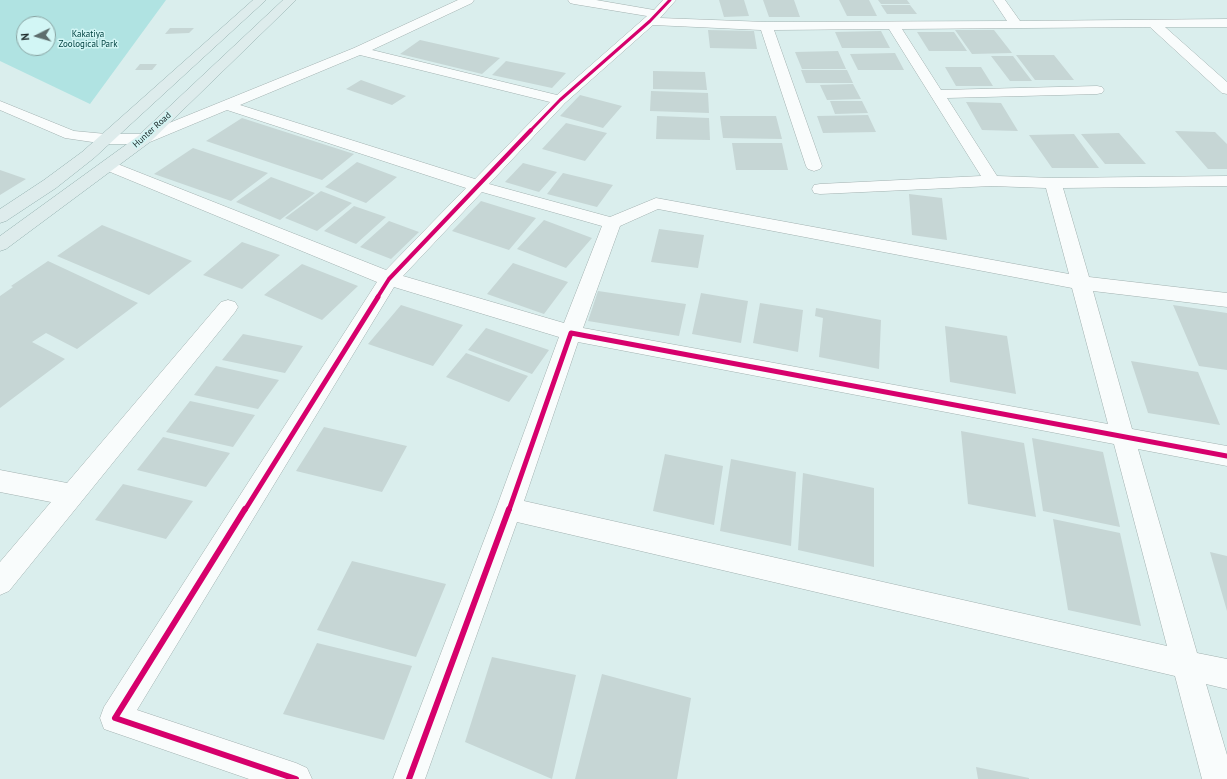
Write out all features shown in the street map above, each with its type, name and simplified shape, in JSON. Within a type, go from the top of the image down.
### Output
[{"type":"main road","points":[[0,217],[50,184],[88,155],[260,0]]},
{"type":"main road","name":"Hunter Road","points":[[0,245],[109,166],[144,138],[290,0]]},
{"type":"street","points":[[4,111],[71,135],[106,139],[144,138],[359,51],[468,0]]},
{"type":"street","points":[[574,0],[766,26],[1227,24]]},
{"type":"street","points":[[999,0],[1018,25]]},
{"type":"street","points":[[296,779],[115,718],[389,279],[560,100],[659,12]]},
{"type":"street","points":[[1154,24],[1227,90]]},
{"type":"street","points":[[893,25],[992,181]]},
{"type":"street","points":[[766,26],[814,166]]},
{"type":"street","points":[[359,51],[560,100]]},
{"type":"street","points":[[938,94],[1097,90]]},
{"type":"street","points":[[225,105],[478,186],[612,223],[656,203],[1081,283],[1227,300]]},
{"type":"street","points":[[109,166],[389,279],[571,333],[1124,438],[1227,456]]},
{"type":"street","points":[[820,190],[992,181],[1053,183],[1227,181]]},
{"type":"street","points":[[1053,183],[1218,779]]},
{"type":"street","points":[[409,779],[509,509],[571,333],[612,223]]},
{"type":"street","points":[[0,582],[228,307]]},
{"type":"street","points":[[0,481],[71,496]]},
{"type":"street","points":[[509,509],[1186,666],[1227,674]]},
{"type":"green space","name":"Kakatiya Zoological Park","points":[[0,0],[166,0],[90,104],[0,61]]},
{"type":"building","points":[[719,0],[744,0],[749,16],[724,17]]},
{"type":"building","points":[[763,0],[794,0],[800,17],[769,17]]},
{"type":"building","points":[[839,0],[869,0],[877,16],[847,16]]},
{"type":"building","points":[[878,0],[907,0],[910,4],[881,4]]},
{"type":"building","points":[[881,5],[910,5],[917,14],[887,14]]},
{"type":"building","points":[[170,28],[194,28],[189,33],[165,34]]},
{"type":"building","points":[[708,30],[754,31],[757,49],[710,48]]},
{"type":"building","points":[[955,30],[994,30],[1012,53],[972,54]]},
{"type":"building","points":[[881,31],[890,48],[842,48],[835,32]]},
{"type":"building","points":[[917,32],[954,32],[967,51],[929,51]]},
{"type":"building","points":[[420,40],[500,58],[482,74],[400,54]]},
{"type":"building","points":[[838,51],[846,69],[802,69],[795,52]]},
{"type":"building","points":[[895,53],[904,70],[858,70],[850,54]]},
{"type":"building","points":[[1016,55],[1054,55],[1074,80],[1035,80]]},
{"type":"building","points":[[991,56],[1013,56],[1032,81],[1010,81]]},
{"type":"building","points":[[506,61],[566,73],[552,88],[492,75]]},
{"type":"building","points":[[140,64],[157,64],[152,70],[135,70]]},
{"type":"building","points":[[945,67],[981,67],[993,86],[956,86]]},
{"type":"building","points":[[801,70],[847,70],[853,83],[806,83]]},
{"type":"building","points":[[653,71],[705,72],[707,90],[653,89]]},
{"type":"building","points":[[361,80],[406,96],[392,105],[346,89]]},
{"type":"building","points":[[853,84],[861,99],[827,100],[820,85]]},
{"type":"building","points":[[651,91],[708,93],[709,113],[650,111]]},
{"type":"building","points":[[580,95],[622,106],[603,128],[560,116]]},
{"type":"building","points":[[830,101],[862,101],[868,113],[835,114]]},
{"type":"building","points":[[966,102],[1001,103],[1018,131],[982,130]]},
{"type":"building","points":[[868,115],[876,132],[823,133],[817,116]]},
{"type":"building","points":[[657,116],[709,118],[710,140],[656,139]]},
{"type":"building","points":[[720,116],[776,116],[782,139],[723,138]]},
{"type":"building","points":[[242,118],[354,154],[322,180],[206,141]]},
{"type":"building","points":[[566,123],[607,133],[585,161],[542,149]]},
{"type":"building","points":[[1175,131],[1215,132],[1227,144],[1227,169],[1208,169]]},
{"type":"building","points":[[1119,133],[1146,164],[1105,164],[1081,134]]},
{"type":"building","points":[[1074,134],[1099,168],[1052,168],[1029,135]]},
{"type":"building","points":[[732,143],[782,143],[788,170],[736,170]]},
{"type":"building","points":[[193,148],[268,173],[231,201],[154,174]]},
{"type":"building","points":[[357,162],[397,177],[366,203],[325,187]]},
{"type":"building","points":[[523,163],[557,172],[539,192],[505,182]]},
{"type":"building","points":[[0,170],[26,179],[0,195]]},
{"type":"building","points":[[563,173],[613,185],[597,207],[547,194]]},
{"type":"building","points":[[271,177],[315,193],[280,220],[236,202]]},
{"type":"building","points":[[321,191],[352,203],[317,231],[285,218]]},
{"type":"building","points":[[909,194],[942,198],[947,240],[912,235]]},
{"type":"building","points":[[481,201],[536,218],[509,250],[452,231]]},
{"type":"building","points":[[354,206],[386,217],[356,244],[324,231]]},
{"type":"building","points":[[544,220],[592,238],[566,268],[517,249]]},
{"type":"building","points":[[389,221],[419,232],[391,259],[360,247]]},
{"type":"building","points":[[102,225],[192,261],[149,295],[57,256]]},
{"type":"building","points":[[659,229],[704,235],[698,268],[651,262]]},
{"type":"building","points":[[242,242],[280,255],[242,289],[203,275]]},
{"type":"building","points":[[48,261],[138,303],[77,349],[46,333],[32,342],[65,359],[0,408],[0,296],[13,287],[11,286]]},
{"type":"building","points":[[513,263],[568,282],[544,314],[487,294]]},
{"type":"building","points":[[302,264],[358,286],[322,320],[264,295]]},
{"type":"building","points":[[598,291],[686,304],[679,336],[588,321]]},
{"type":"building","points":[[701,293],[748,301],[741,343],[692,334]]},
{"type":"building","points":[[760,303],[803,310],[798,352],[753,343]]},
{"type":"building","points":[[401,305],[463,325],[433,366],[368,344]]},
{"type":"building","points":[[1173,305],[1227,313],[1227,370],[1199,366]]},
{"type":"building","points":[[816,308],[881,320],[879,369],[819,357],[823,318],[815,316]]},
{"type":"building","points":[[945,326],[1007,336],[1016,394],[950,382]]},
{"type":"building","points":[[486,328],[549,350],[532,374],[468,350]]},
{"type":"building","points":[[243,334],[303,346],[285,373],[222,360]]},
{"type":"building","points":[[466,353],[528,376],[509,402],[446,377]]},
{"type":"building","points":[[1131,361],[1198,372],[1220,425],[1148,413]]},
{"type":"building","points":[[216,366],[279,380],[258,409],[194,395]]},
{"type":"building","points":[[190,401],[255,415],[233,447],[166,432]]},
{"type":"building","points":[[324,427],[407,446],[382,492],[296,471]]},
{"type":"building","points":[[961,431],[1024,443],[1036,517],[968,504]]},
{"type":"building","points":[[163,437],[230,453],[206,487],[137,470]]},
{"type":"building","points":[[1032,438],[1103,452],[1120,527],[1043,511]]},
{"type":"building","points":[[665,454],[723,466],[714,525],[653,511]]},
{"type":"building","points":[[731,459],[796,472],[791,546],[720,531]]},
{"type":"building","points":[[803,473],[874,488],[874,567],[798,550]]},
{"type":"building","points":[[123,484],[193,501],[166,539],[95,520]]},
{"type":"building","points":[[1053,519],[1120,533],[1141,626],[1068,610]]},
{"type":"building","points":[[1210,552],[1227,556],[1227,611]]},
{"type":"building","points":[[352,561],[446,584],[416,657],[317,630]]},
{"type":"building","points":[[317,643],[412,666],[384,740],[283,714]]},
{"type":"building","points":[[492,657],[576,675],[552,779],[465,742]]},
{"type":"building","points":[[602,674],[691,698],[677,779],[575,779]]},
{"type":"building","points":[[976,767],[1029,778],[1029,779],[978,779]]},
{"type":"cycle path","points":[[296,779],[115,718],[389,279],[560,100],[650,21],[670,0]]},
{"type":"cycle path","points":[[409,779],[509,509],[571,333],[1227,456]]}]
